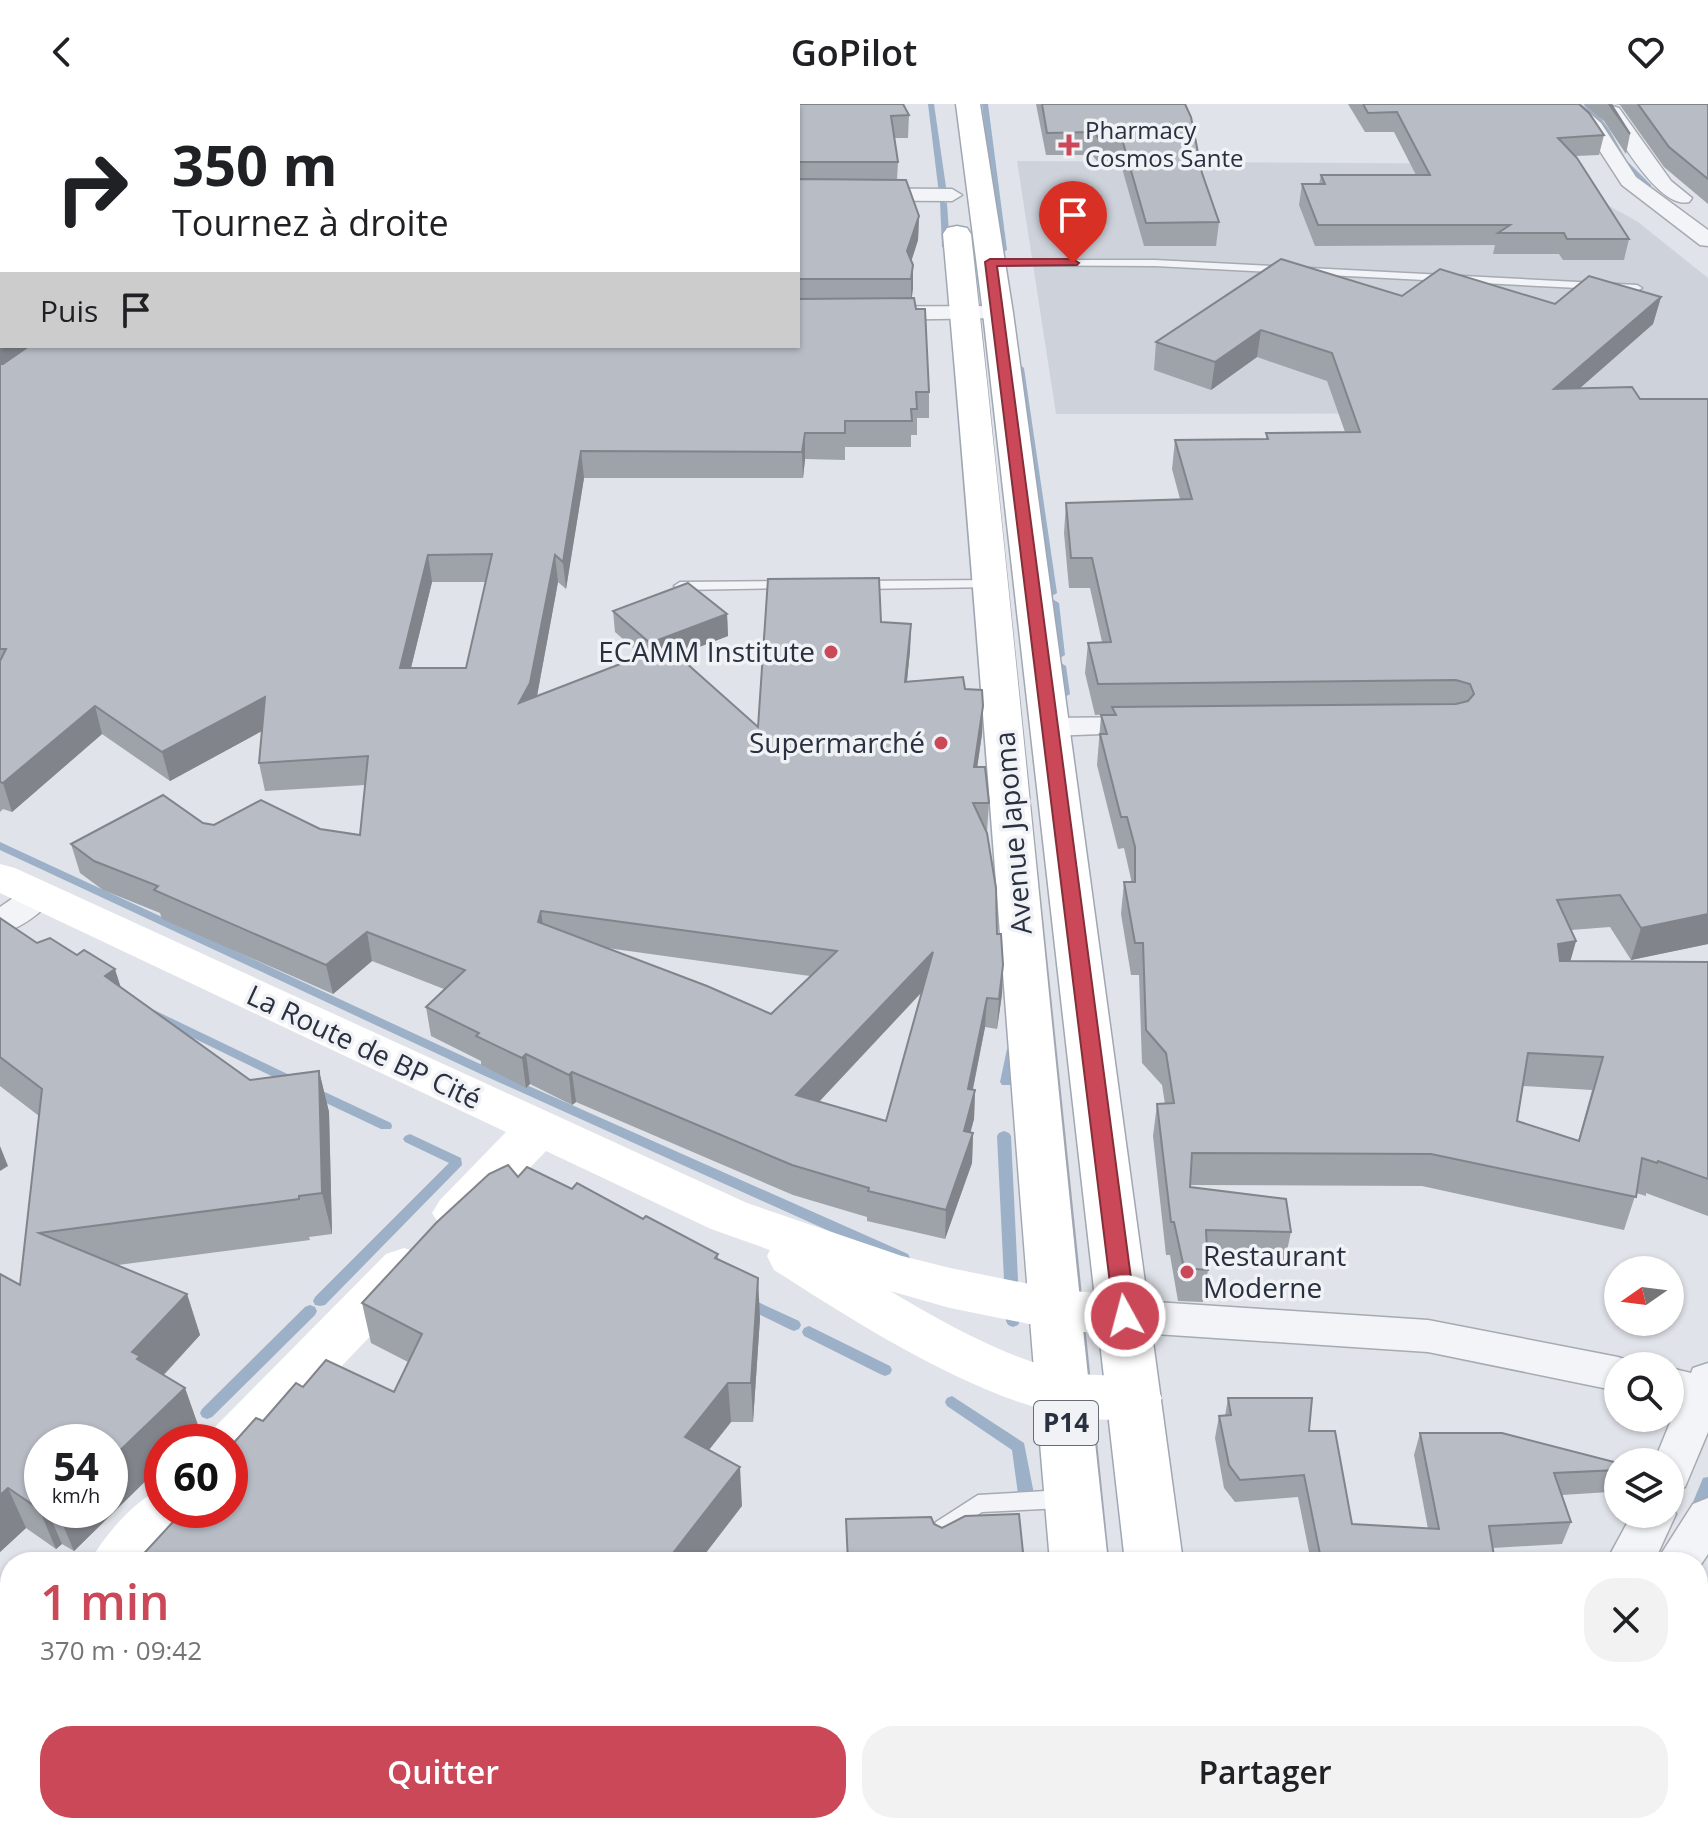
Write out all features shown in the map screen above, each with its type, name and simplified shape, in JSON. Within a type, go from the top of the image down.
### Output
[{"type":"main road","name":"Avenue Japoma","points":[[942,104],[952,195],[982,313],[1049,727],[1153,1552]]},
{"type":"main road","name":"Avenue Japoma","points":[[968,104],[990,262],[982,313],[992,584],[1054,1309],[1078,1552]]},
{"type":"main road","name":"La Route de BP Cité","points":[[19,887],[729,1216],[898,1274],[1054,1309],[1125,1316]]},
{"type":"main road","points":[[248,1428],[539,1128]]},
{"type":"main road","name":"La Route de BP Cité","points":[[729,1216],[926,1337],[982,1364],[1063,1392],[1135,1398]]},
{"type":"main road","points":[[129,1552],[152,1528]]},
{"type":"street","points":[[1568,104],[1594,127],[1629,181],[1708,240]]},
{"type":"street","points":[[1612,112],[1664,185],[1708,217]]},
{"type":"street","points":[[800,194],[952,195]]},
{"type":"street","points":[[800,314],[982,313]]},
{"type":"street","points":[[1049,727],[1177,726]]},
{"type":"street","points":[[0,923],[19,887]]},
{"type":"street","points":[[1125,1316],[1428,1336],[1604,1371]]},
{"type":"street","points":[[1677,1448],[1693,1385]]},
{"type":"street","points":[[1685,1552],[1708,1517]]},
{"type":"street","points":[[1636,1552],[1648,1528]]},
{"type":"lane","points":[[990,262],[1155,263],[1637,288]]},
{"type":"lane","points":[[836,585],[992,584]]},
{"type":"lane","points":[[680,586],[805,585]]},
{"type":"lane","points":[[943,1528],[958,1514],[978,1504],[1073,1499]]},
{"type":"shaded area","points":[[1017,161],[1535,164],[1638,222],[1708,278],[1708,413],[1056,414]]},
{"type":"building","points":[[800,104],[903,104],[909,115],[891,116],[898,162],[800,162]]},
{"type":"building","points":[[1042,104],[1185,104],[1191,117],[1202,173],[1219,222],[1146,223],[1122,139],[1099,139],[1094,132],[1047,133]]},
{"type":"building","points":[[1363,104],[1579,104],[1604,135],[1558,138],[1577,158],[1629,239],[1567,239],[1564,233],[1498,233],[1510,225],[1318,225],[1302,184],[1325,184],[1321,175],[1430,175],[1397,112],[1368,113]]},
{"type":"building","points":[[1638,104],[1708,104],[1708,179],[1669,147]]},
{"type":"building","points":[[800,179],[906,180],[919,216],[907,251],[913,265],[911,279],[800,279]]},
{"type":"building","points":[[1281,259],[1402,296],[1440,269],[1555,304],[1589,276],[1661,297],[1554,389],[1632,387],[1640,399],[1708,399],[1708,914],[1641,928],[1620,895],[1557,900],[1576,941],[1558,944],[1560,961],[1708,962],[1708,1179],[1642,1158],[1636,1197],[1431,1154],[1192,1153],[1190,1187],[1286,1199],[1291,1232],[1206,1230],[1208,1270],[1184,1268],[1174,1222],[1171,1222],[1157,1104],[1174,1103],[1166,1053],[1146,1030],[1143,943],[1135,943],[1124,882],[1135,882],[1135,847],[1127,817],[1121,817],[1100,734],[1107,734],[1101,715],[1116,715],[1112,707],[1456,704],[1468,701],[1474,694],[1470,684],[1456,680],[1098,684],[1088,643],[1111,642],[1092,558],[1071,558],[1066,503],[1192,499],[1175,440],[1268,439],[1266,433],[1360,432],[1332,353],[1261,330],[1215,362],[1156,342]],"holes":[[[1528,1053],[1603,1057],[1579,1141],[1517,1121]]]},
{"type":"building","points":[[914,298],[916,309],[925,309],[929,392],[916,392],[917,409],[911,409],[912,421],[845,421],[845,433],[805,433],[802,452],[581,451],[563,562],[555,555],[530,683],[519,703],[667,646],[758,727],[768,579],[879,578],[881,622],[911,624],[905,682],[963,677],[965,689],[982,690],[983,706],[974,767],[985,767],[989,803],[973,803],[987,833],[1003,965],[999,999],[987,998],[968,1089],[975,1090],[964,1131],[973,1133],[946,1210],[868,1191],[869,1188],[792,1165],[572,1072],[569,1075],[526,1054],[522,1058],[476,1036],[479,1033],[426,1007],[465,970],[367,932],[326,965],[154,890],[158,886],[94,861],[71,844],[163,795],[203,823],[214,825],[261,800],[320,829],[360,835],[368,756],[259,763],[265,697],[162,752],[95,706],[3,783],[0,782],[0,661],[6,649],[0,649],[0,364],[26,348],[800,348],[800,299]],"holes":[[[492,554],[466,668],[400,668],[428,555]],[[541,911],[837,951],[771,1014],[707,986],[538,922]],[[933,952],[886,1121],[796,1095]]]},
{"type":"building","points":[[688,583],[727,614],[650,643],[613,611]]},
{"type":"building","points":[[0,918],[37,943],[50,938],[77,955],[84,950],[115,969],[105,976],[250,1080],[319,1071],[322,1193],[299,1196],[299,1199],[39,1233],[187,1294],[132,1352],[140,1356],[137,1359],[185,1388],[144,1424],[128,1443],[128,1424],[24,1424],[24,1499],[8,1488],[0,1495],[0,1274],[20,1285],[42,1089],[0,1057]]},
{"type":"building","points":[[508,1165],[518,1177],[527,1167],[572,1189],[577,1183],[643,1219],[646,1216],[718,1254],[715,1258],[758,1278],[751,1383],[728,1383],[685,1437],[740,1467],[674,1552],[145,1552],[167,1528],[248,1528],[248,1427],[256,1418],[263,1421],[296,1383],[303,1387],[326,1360],[394,1392],[422,1334],[362,1303],[437,1222],[489,1174]]},
{"type":"building","points":[[1228,1398],[1312,1398],[1309,1431],[1335,1431],[1352,1524],[1439,1529],[1420,1433],[1502,1433],[1604,1459],[1604,1471],[1554,1473],[1571,1522],[1489,1526],[1493,1552],[1320,1552],[1304,1475],[1240,1480],[1229,1465],[1219,1416],[1231,1415]]},
{"type":"building","points":[[1019,1514],[1023,1552],[848,1552],[846,1519],[931,1517],[934,1524],[942,1528],[965,1516]]},
{"type":"waterway","points":[[931,104],[943,194]]},
{"type":"waterway","points":[[985,104],[1003,250]]},
{"type":"waterway","points":[[1586,104],[1606,129],[1624,162],[1648,187]]},
{"type":"waterway","points":[[943,203],[946,247]]},
{"type":"waterway","points":[[1020,368],[1052,593]]},
{"type":"waterway","points":[[1054,603],[1060,655]]},
{"type":"waterway","points":[[1061,666],[1065,694]]},
{"type":"waterway","points":[[0,846],[489,1073],[903,1258]]},
{"type":"waterway","points":[[154,1014],[296,1083]]},
{"type":"waterway","points":[[1006,1082],[1013,1049]]},
{"type":"waterway","points":[[312,1091],[386,1126]]},
{"type":"waterway","points":[[1004,1136],[1013,1321]]},
{"type":"waterway","points":[[320,1301],[455,1165],[456,1161],[410,1139]]},
{"type":"waterway","points":[[747,1302],[794,1325]]},
{"type":"waterway","points":[[207,1413],[310,1311]]},
{"type":"waterway","points":[[809,1332],[885,1370]]},
{"type":"waterway","points":[[952,1402],[1019,1447],[1026,1494]]},
{"type":"waterway","points":[[1696,1514],[1708,1483]]},
{"type":"place","name":"Pharmacy Cosmos Sante","points":[[1069,145]]},
{"type":"place","name":"ECAMM Institute","points":[[831,652]]},
{"type":"place","name":"Supermarché","points":[[941,743]]},
{"type":"place","name":"Restaurant Moderne","points":[[1187,1272]]},
{"type":"route","points":[[1073,263],[990,262],[1125,1316]]}]
